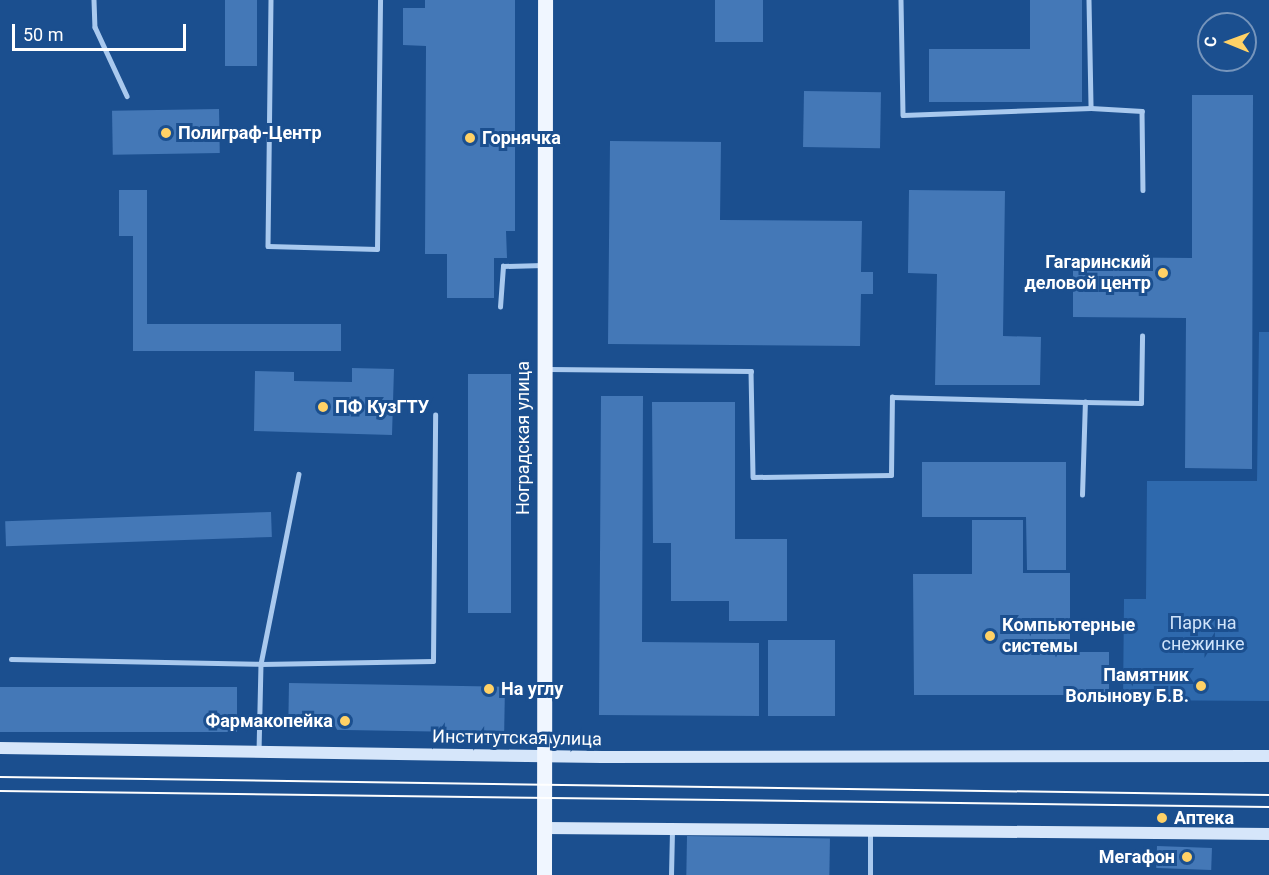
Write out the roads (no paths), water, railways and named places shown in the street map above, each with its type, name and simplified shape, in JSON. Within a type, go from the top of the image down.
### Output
[{"type":"main road","name":"Ноградская улица","points":[[544,875],[542,369],[545,0]]},
{"type":"main road","name":"Институтская улица","points":[[0,748],[1034,759],[1269,756]]},
{"type":"main road","points":[[544,828],[1269,834]]},
{"type":"lane","points":[[94,0],[95,27],[127,96]]},
{"type":"lane","points":[[271,0],[268,246],[377,249],[380,0]]},
{"type":"lane","points":[[901,0],[903,115],[1092,108],[1142,111],[1143,190]]},
{"type":"lane","points":[[1089,0],[1092,108]]},
{"type":"lane","points":[[501,307],[503,266],[543,265]]},
{"type":"lane","points":[[542,369],[751,372],[753,477],[891,475],[891,397],[1141,403],[1142,336]]},
{"type":"lane","points":[[1082,495],[1085,402]]},
{"type":"lane","points":[[11,660],[261,664],[433,661],[435,415]]},
{"type":"lane","points":[[259,752],[261,664],[299,474]]},
{"type":"lane","points":[[671,875],[672,829]]},
{"type":"lane","points":[[870,831],[870,875]]},
{"type":"tram line","points":[[0,777],[1269,795]]},
{"type":"tram line","points":[[0,791],[1269,807]]},
{"type":"place","name":"Полиграф-Центр","points":[[166,133]]},
{"type":"place","name":"Горнячка","points":[[470,138]]},
{"type":"place","name":"Гагаринский деловой центр","points":[[1163,273]]},
{"type":"place","name":"ПФ КузГТУ","points":[[323,407]]},
{"type":"place","name":"Компьютерные системы","points":[[990,636]]},
{"type":"place","name":"Памятник Волынову Б.В.","points":[[1201,686]]},
{"type":"place","name":"На углу","points":[[489,689]]},
{"type":"place","name":"Фармакопейка","points":[[345,721]]},
{"type":"place","name":"Аптека","points":[[1162,818]]},
{"type":"place","name":"Мегафон","points":[[1187,857]]},
{"type":"park label","name":"Парк на снежинке","points":[[1203,634]]}]
